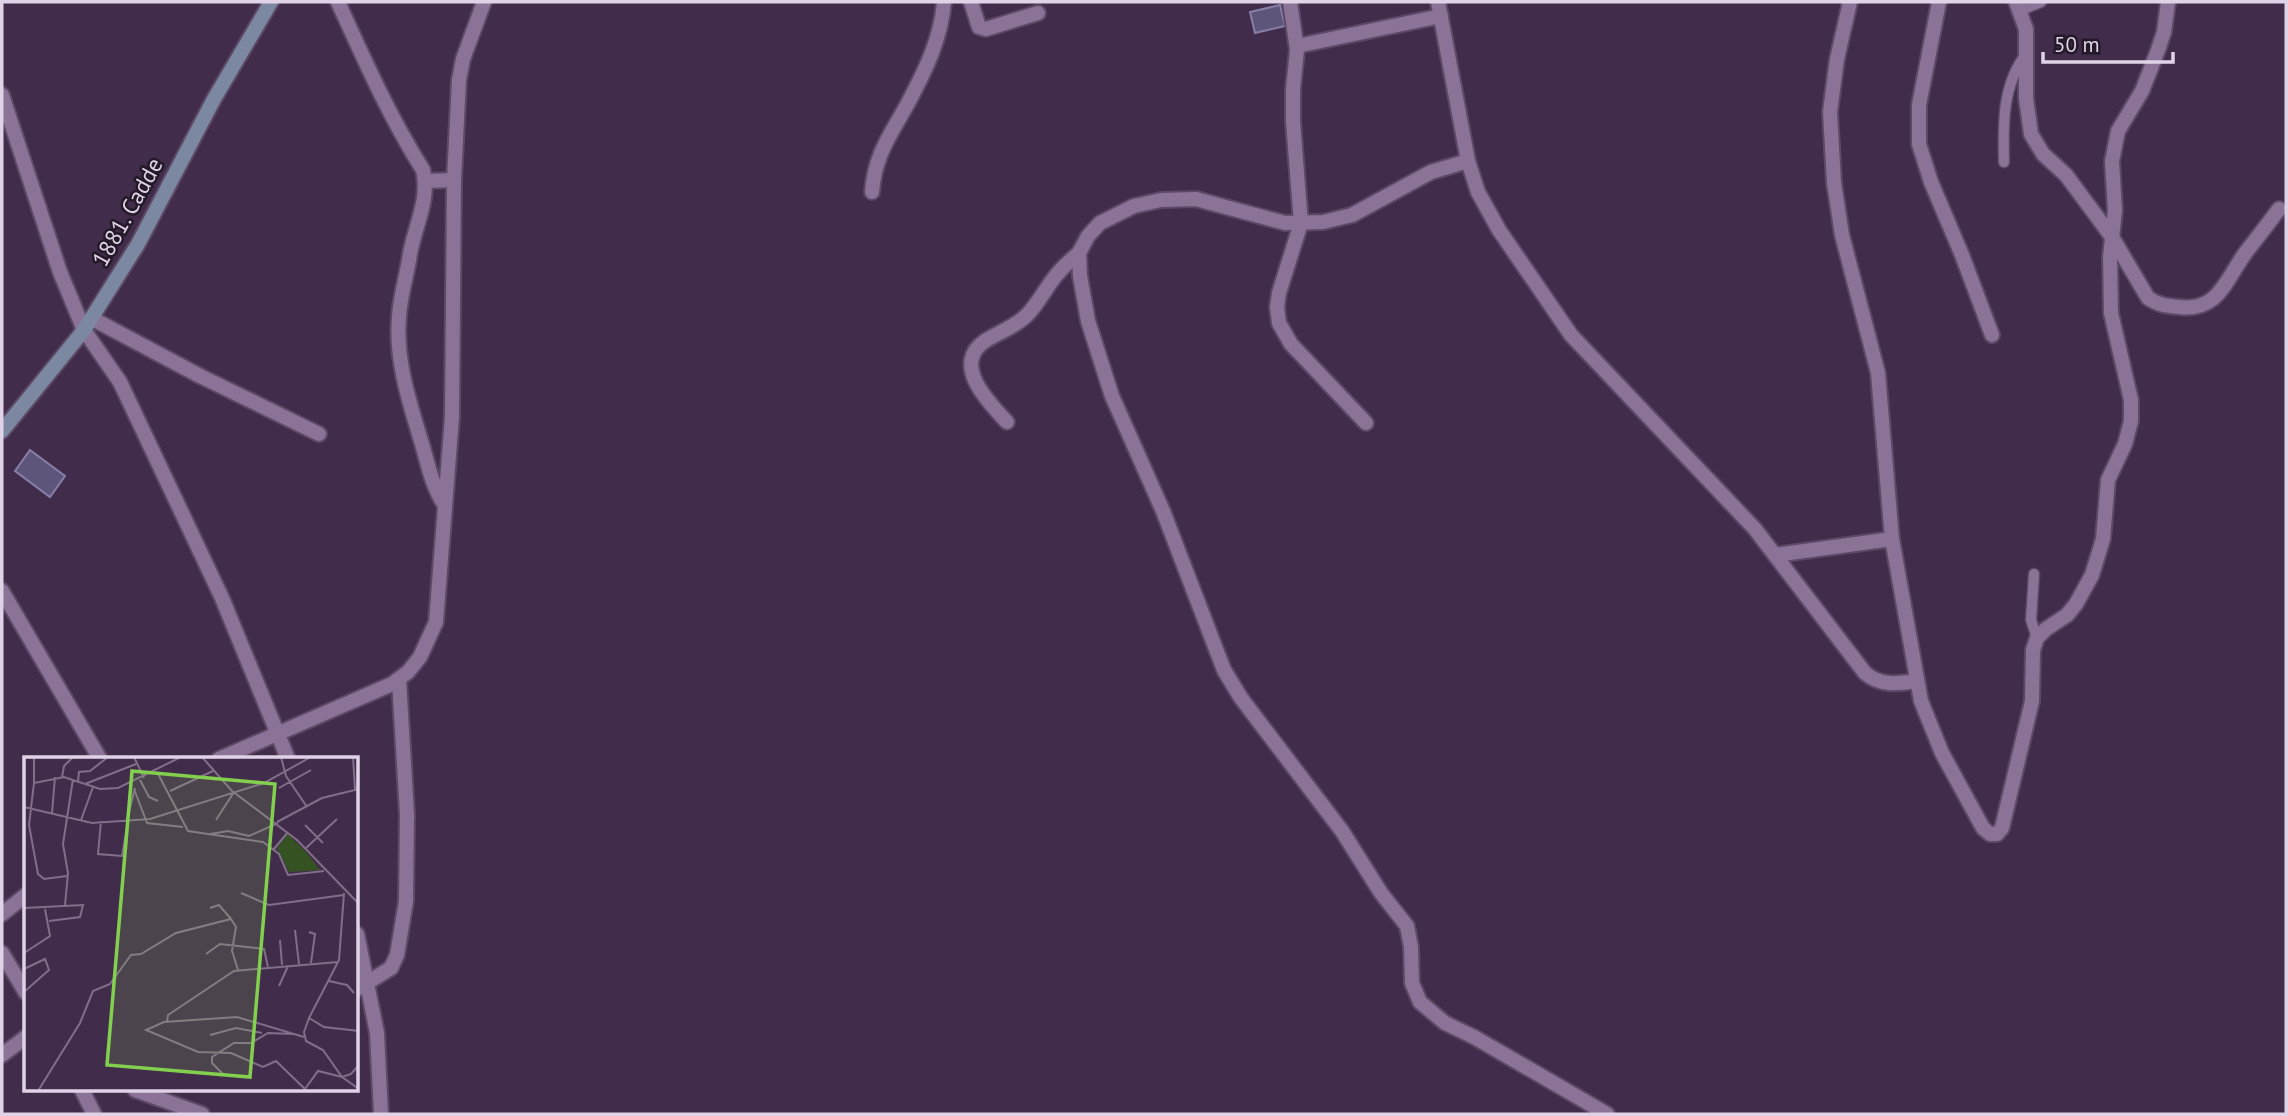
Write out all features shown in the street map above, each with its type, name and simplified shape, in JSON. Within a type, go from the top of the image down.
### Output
[{"type":"street","name":"1881. Cadde","points":[[2,430],[88,324],[138,244],[214,99],[271,2]]},
{"type":"street","points":[[338,2],[386,106],[423,170],[426,181],[426,195],[412,244],[398,333],[406,389],[437,494],[444,504]]},
{"type":"street","points":[[224,757],[392,684],[408,672],[419,657],[436,622],[452,417],[454,180],[459,80],[463,59],[484,2]]},
{"type":"street","points":[[872,192],[878,157],[939,36],[944,2]]},
{"type":"street","points":[[971,2],[979,27],[986,29],[1038,13]]},
{"type":"street","points":[[1290,2],[1297,46],[1293,122],[1301,223],[1279,293],[1279,323],[1291,344],[1366,423]]},
{"type":"street","points":[[1850,2],[1831,90],[1834,183],[1842,235],[1878,373],[1892,539],[1916,681],[1927,721],[1983,828],[1990,834],[1997,834],[2002,828],[2032,701],[2033,650],[2037,638],[2076,604],[2095,568],[2103,539],[2108,480],[2125,444],[2131,421],[2131,400],[2110,313],[2110,257],[2115,210],[2112,161],[2118,131],[2141,91],[2158,50],[2164,32],[2168,2]]},
{"type":"street","points":[[1939,2],[1919,105],[1919,144],[1931,182],[1992,335]]},
{"type":"street","points":[[2019,6],[2026,29],[2026,98],[2031,134],[2043,154],[2066,175],[2112,237],[2148,298],[2157,304],[2196,308],[2207,304],[2222,290],[2246,251],[2279,209]]},
{"type":"street","points":[[1297,46],[1440,9],[1468,161],[1478,192],[1499,230],[1570,335],[1755,529],[1865,673],[1875,682],[1916,681]]},
{"type":"street","points":[[2,95],[60,272],[120,382],[222,598],[287,757]]},
{"type":"street","points":[[1007,422],[985,399],[977,386],[971,364],[974,354],[987,340],[1028,314],[1059,272],[1079,253],[1088,236],[1100,223],[1134,206],[1161,200],[1196,199],[1284,223],[1323,222],[1352,215],[1431,172],[1468,161]]},
{"type":"street","points":[[426,181],[454,180]]},
{"type":"street","points":[[1079,253],[1088,321],[1112,396],[1163,510],[1224,670],[1241,698],[1342,831],[1381,893],[1407,926],[1411,947],[1412,983],[1420,1002],[1445,1023],[1607,1114]]},
{"type":"street","points":[[88,324],[319,434]]},
{"type":"street","points":[[1775,555],[1892,539]]},
{"type":"street","points":[[2,591],[99,757]]},
{"type":"street","points":[[363,987],[391,968],[397,955],[406,901],[407,815],[399,679]]},
{"type":"street","points":[[2,914],[24,897]]},
{"type":"street","points":[[359,952],[363,987],[377,1033],[380,1114]]},
{"type":"street","points":[[2,953],[24,990]]},
{"type":"street","points":[[2,1055],[24,1038]]},
{"type":"street","points":[[83,1092],[94,1114]]},
{"type":"street","points":[[143,1092],[202,1114]]},
{"type":"lane","points":[[2019,6],[2041,2]]},
{"type":"lane","points":[[2004,162],[2006,103],[2014,74],[2027,53]]},
{"type":"lane","points":[[2034,574],[2031,620],[2037,638]]},
{"type":"building","points":[[1280,5],[1285,26],[1255,33],[1250,12]]},
{"type":"building","points":[[30,450],[65,476],[50,497],[15,471]]}]
